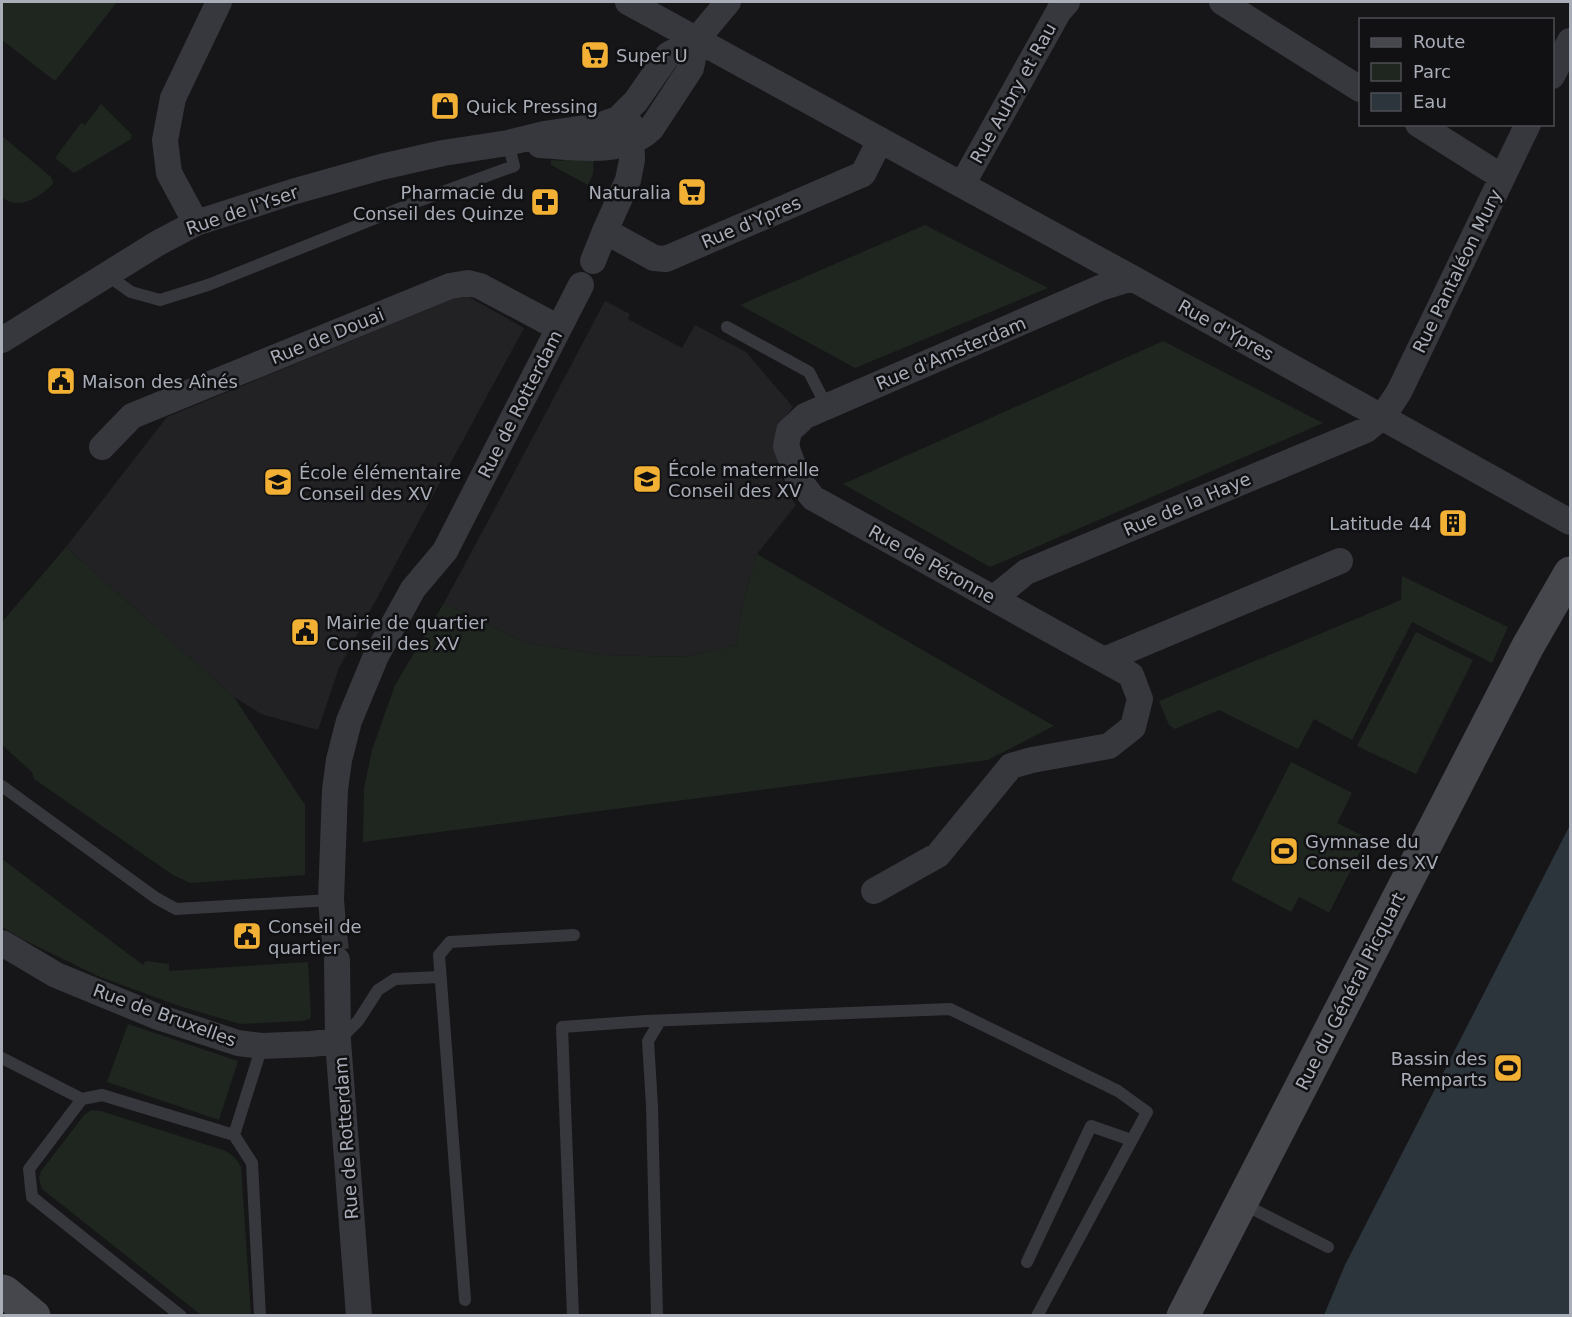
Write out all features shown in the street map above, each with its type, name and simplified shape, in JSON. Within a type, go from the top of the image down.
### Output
[{"type":"main road","name":"Rue du Général Picquart","points":[[1183,1316],[1533,637],[1570,573]]},
{"type":"main road","points":[[2,1291],[34,1316]]},
{"type":"street","points":[[196,223],[169,173],[165,141],[173,98],[219,2]]},
{"type":"street","name":"Rue d'Ypres","points":[[628,2],[1383,416],[1570,522]]},
{"type":"street","points":[[697,39],[728,2]]},
{"type":"street","name":"Rue Aubry et Rau","points":[[962,185],[1059,11],[1067,2]]},
{"type":"street","points":[[1222,2],[1359,88]]},
{"type":"street","name":"Rue de l'Yser","points":[[508,143],[602,148],[643,137],[651,129],[691,68],[697,39]]},
{"type":"street","name":"Rue de l'Yser","points":[[4,335],[158,243],[196,223],[292,192],[381,167],[443,153],[598,126],[618,119],[636,101],[668,55],[697,39]]},
{"type":"street","points":[[1554,72],[1570,41]]},
{"type":"street","name":"Rue de l'Yser","points":[[632,141],[631,123],[636,101]]},
{"type":"street","points":[[1421,126],[1502,177]]},
{"type":"street","name":"Rue Pantaléon Mury","points":[[1383,416],[1399,392],[1527,126]]},
{"type":"street","name":"Rue d'Ypres","points":[[605,231],[654,258],[666,259],[863,174],[880,140]]},
{"type":"street","points":[[593,261],[628,180],[632,159],[632,141]]},
{"type":"street","name":"Rue d'Amsterdam","points":[[786,446],[789,431],[805,416],[1100,288],[1132,278]]},
{"type":"street","name":"Rue de Douai","points":[[102,447],[132,416],[450,286],[468,283],[480,286],[559,328]]},
{"type":"street","name":"Rue de Rotterdam","points":[[332,912],[335,790],[339,760],[349,721],[376,656],[413,589],[445,551],[580,285]]},
{"type":"street","name":"Rue de la Haye","points":[[994,598],[1026,572],[1365,430],[1383,416]]},
{"type":"street","name":"Rue de Péronne","points":[[786,446],[798,479],[813,498],[1131,675],[1140,699],[1133,727],[1109,747],[1011,765],[938,855],[874,891]]},
{"type":"street","points":[[1104,660],[1340,561]]},
{"type":"street","name":"Rue de Bruxelles","points":[[2,943],[56,975],[158,1017],[238,1043],[262,1046],[339,1041]]},
{"type":"street","name":"Rue de Rotterdam","points":[[337,960],[339,1041],[359,1316]]},
{"type":"lane","points":[[107,275],[131,292],[160,300],[208,285],[514,166],[508,143]]},
{"type":"lane","points":[[727,327],[809,372],[827,406]]},
{"type":"lane","points":[[2,786],[156,898],[176,909],[332,912]]},
{"type":"lane","points":[[465,1300],[438,955],[450,942],[574,935]]},
{"type":"lane","points":[[339,1041],[358,1021],[378,990],[395,979],[440,977]]},
{"type":"lane","points":[[573,1316],[562,1027],[950,1009],[1118,1091],[1146,1112],[1037,1316]]},
{"type":"lane","points":[[657,1316],[652,1106],[648,1041],[660,1021]]},
{"type":"lane","points":[[234,1136],[262,1046]]},
{"type":"lane","points":[[2,1058],[82,1099],[102,1095],[234,1136],[252,1163],[260,1316]]},
{"type":"lane","points":[[82,1099],[29,1169],[32,1197],[181,1316]]},
{"type":"lane","points":[[1027,1263],[1091,1126],[1131,1140]]},
{"type":"lane","points":[[1240,1202],[1328,1247]]},
{"type":"shaded area","name":"École élémentaire Conseil des XV","points":[[457,297],[469,297],[524,328],[339,668],[318,730],[261,714],[234,697],[66,547],[167,417]]},
{"type":"shaded area","name":"École maternelle Conseil des XV","points":[[605,301],[630,314],[628,319],[682,348],[695,325],[746,352],[793,407],[776,428],[774,448],[785,489],[796,505],[757,554],[744,599],[736,645],[685,657],[603,655],[526,643],[444,603]]},
{"type":"green space","points":[[2,2],[117,2],[55,81],[2,40]]},
{"type":"green space","points":[[101,104],[132,135],[131,139],[74,173],[55,158],[81,123],[85,125]]},
{"type":"green space","points":[[2,136],[51,177],[53,182],[41,194],[28,201],[15,203],[2,197]]},
{"type":"green space","points":[[568,154],[594,156],[593,174],[588,185],[551,165],[551,160],[563,161]]},
{"type":"green space","points":[[925,225],[1048,288],[855,368],[740,305]]},
{"type":"green space","points":[[1163,341],[1323,423],[990,567],[843,484]]},
{"type":"green space","points":[[66,547],[234,697],[305,805],[305,875],[190,883],[173,875],[34,779],[32,772],[2,745],[2,622]]},
{"type":"green space","points":[[757,554],[1054,726],[988,760],[363,842],[364,789],[372,750],[395,685],[444,603],[526,643],[603,655],[685,657],[736,645],[744,599]]},
{"type":"green space","points":[[1402,576],[1508,627],[1492,663],[1412,622],[1352,740],[1314,719],[1298,749],[1219,710],[1175,729],[1169,725],[1159,701],[1401,600]]},
{"type":"green space","points":[[1416,632],[1473,660],[1416,774],[1357,746]]},
{"type":"green space","name":"Gymnase du Conseil des XV","points":[[1291,762],[1352,793],[1337,823],[1369,839],[1366,840],[1330,913],[1299,897],[1291,912],[1231,880]]},
{"type":"green space","points":[[2,859],[143,965],[146,961],[169,964],[169,971],[308,962],[310,1019],[240,1024],[179,1006],[98,976],[22,939],[2,927]]},
{"type":"green space","points":[[128,1024],[238,1061],[219,1120],[107,1082]]},
{"type":"green space","points":[[92,1110],[223,1150],[237,1161],[241,1167],[251,1315],[201,1315],[42,1189],[39,1178],[41,1171],[85,1114]]},
{"type":"water","name":"Bassin des Remparts","points":[[1570,825],[1570,1315],[1324,1315],[1345,1265]]},
{"type":"tunnel","points":[[333,924],[337,960]]},
{"type":"place","name":"Super U","points":[[595,55]]},
{"type":"place","name":"Quick Pressing","points":[[445,106]]},
{"type":"place","name":"Naturalia","points":[[692,192]]},
{"type":"place","name":"Pharmacie du Conseil des Quinze","points":[[545,202]]},
{"type":"place","name":"Maison des Aînés","points":[[61,381]]},
{"type":"place","name":"École maternelle Conseil des XV","points":[[647,479]]},
{"type":"place","name":"École élémentaire Conseil des XV","points":[[278,482]]},
{"type":"place","name":"Latitude 44","points":[[1453,523]]},
{"type":"place","name":"Mairie de quartier Conseil des XV","points":[[305,632]]},
{"type":"place","name":"Gymnase du Conseil des XV","points":[[1284,851]]},
{"type":"place","name":"Conseil de quartier","points":[[247,936]]},
{"type":"place","name":"Bassin des Remparts","points":[[1508,1068]]}]
